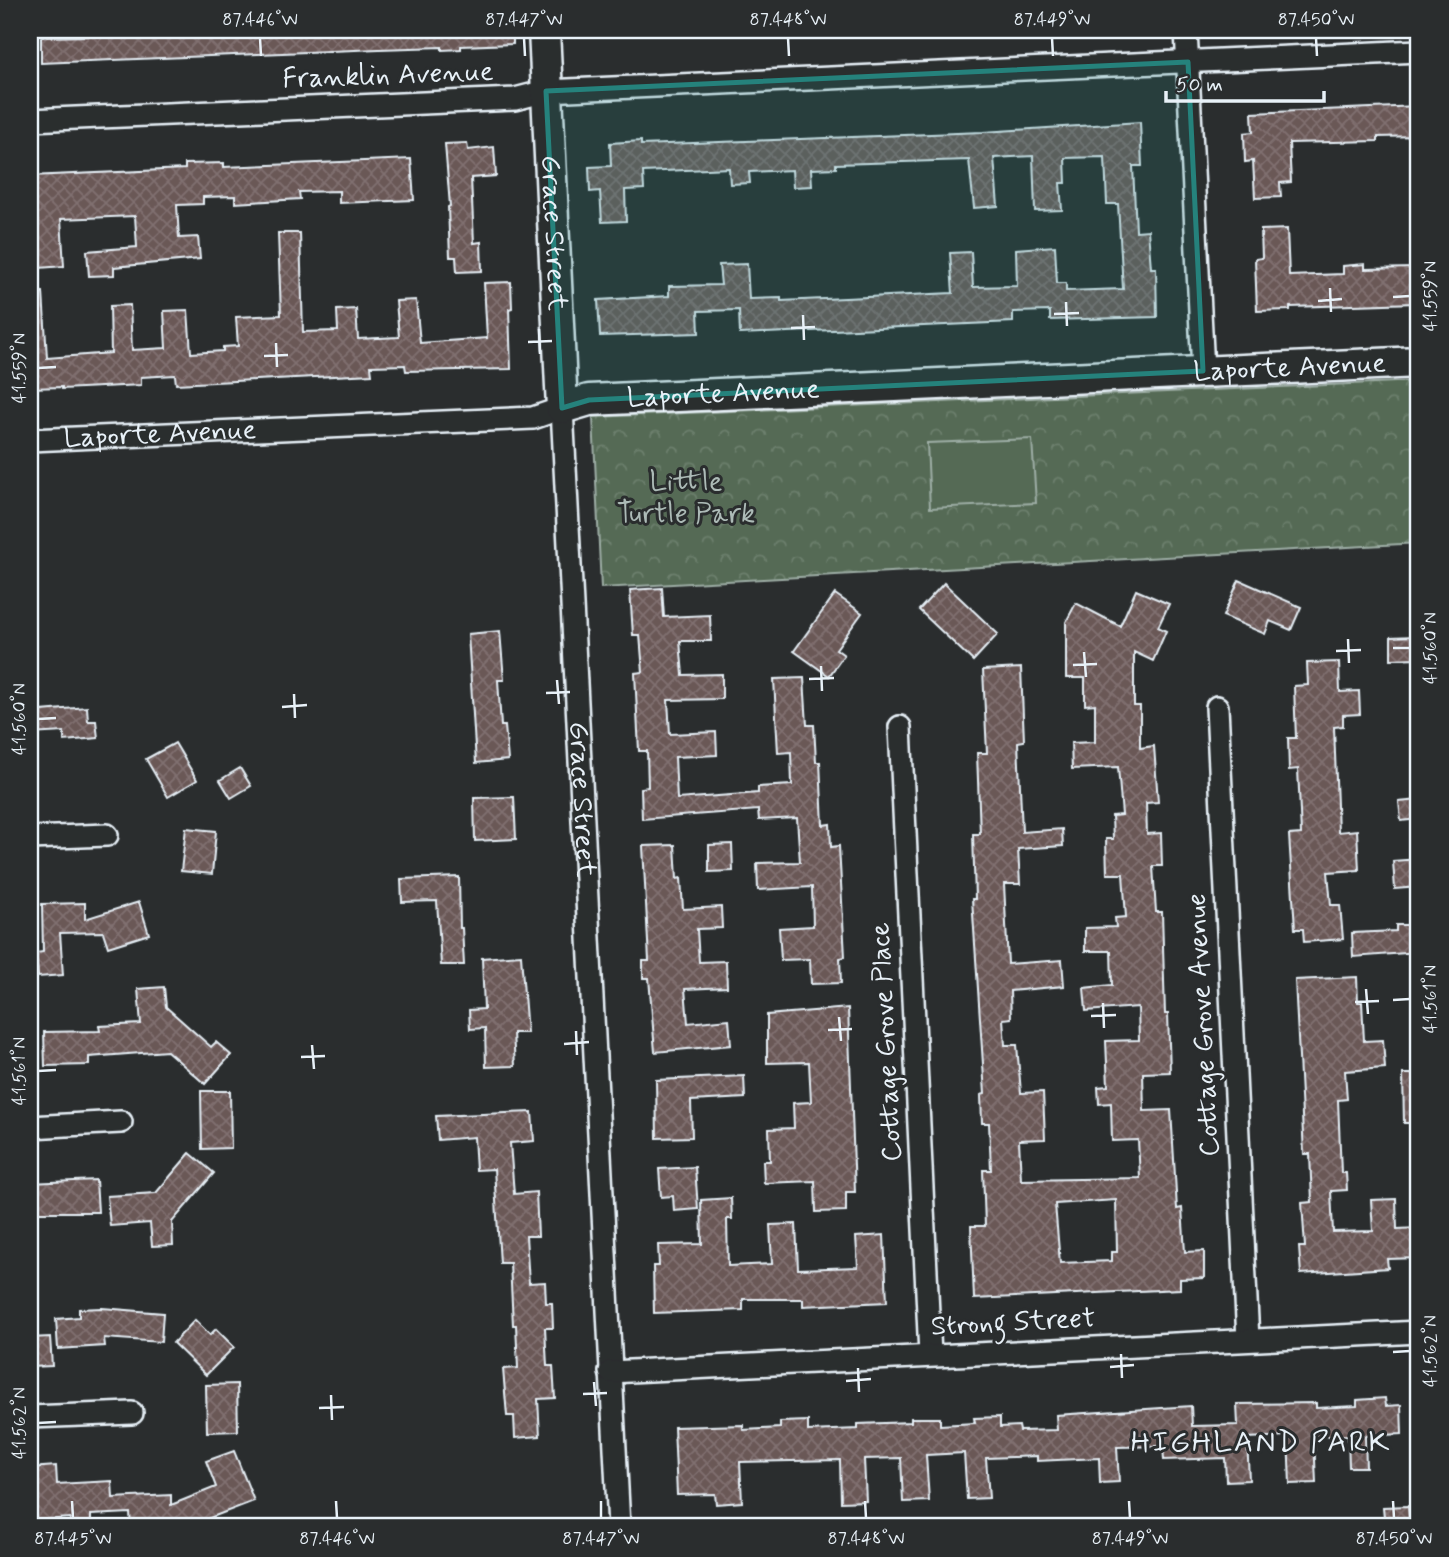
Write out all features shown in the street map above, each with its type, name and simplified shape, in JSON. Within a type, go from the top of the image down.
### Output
[{"type":"street","name":"Grace Street","points":[[544,30],[619,1527]]},
{"type":"street","points":[[1186,30],[1203,371]]},
{"type":"street","name":"Franklin Avenue","points":[[30,120],[515,99],[547,91],[1419,51]]},
{"type":"street","name":"Laporte Avenue","points":[[30,440],[533,418],[589,400],[1419,362]]},
{"type":"street","name":"Cottage Grove Avenue","points":[[1217,707],[1248,1340]]},
{"type":"street","name":"Cottage Grove Place","points":[[900,727],[930,1355]]},
{"type":"street","points":[[30,838],[107,835]]},
{"type":"street","points":[[30,1127],[121,1122]]},
{"type":"street","name":"Strong Street","points":[[610,1372],[1419,1332]]},
{"type":"street","points":[[30,1417],[132,1413]]},
{"type":"highlighted area","points":[[1188,62],[1203,371],[589,400],[562,408],[546,91]]},
{"type":"green space","name":"Little Turtle Park","points":[[1419,381],[1419,543],[601,588],[593,417]]},
{"type":"green space","points":[[1032,439],[1036,503],[930,508],[927,443]]},
{"type":"building","points":[[88,30],[513,30],[513,44],[461,46],[461,49],[442,50],[442,47],[379,49],[41,63],[41,37],[88,36]]},
{"type":"building","points":[[1419,106],[1419,136],[1378,137],[1378,141],[1289,143],[1291,182],[1280,183],[1281,197],[1255,198],[1253,161],[1245,162],[1244,133],[1253,132],[1252,113]]},
{"type":"building","points":[[1140,122],[1142,166],[1133,166],[1136,231],[1148,230],[1151,268],[1156,268],[1157,317],[1050,320],[1050,311],[1013,312],[1013,322],[740,334],[739,310],[698,311],[699,333],[600,336],[598,300],[669,296],[669,286],[721,285],[719,265],[747,264],[749,299],[781,298],[781,301],[953,293],[950,253],[971,252],[973,287],[1017,286],[1016,249],[1055,246],[1057,283],[1066,283],[1066,291],[1123,289],[1118,204],[1107,204],[1105,157],[1065,158],[1066,183],[1060,183],[1062,210],[1035,211],[1033,156],[994,158],[998,206],[974,208],[969,160],[836,164],[836,168],[811,169],[812,186],[793,187],[792,170],[749,172],[750,183],[730,184],[729,168],[643,172],[644,189],[625,190],[626,221],[602,222],[600,191],[590,192],[589,167],[611,166],[610,143],[641,141],[641,145],[983,132]]},
{"type":"building","points":[[467,143],[468,150],[494,147],[496,176],[471,178],[474,243],[481,242],[482,271],[457,272],[456,257],[450,257],[450,206],[445,144]]},
{"type":"building","points":[[411,159],[414,200],[339,203],[339,191],[299,192],[300,199],[235,203],[235,196],[203,197],[203,204],[177,205],[179,238],[198,237],[200,259],[114,267],[114,275],[89,276],[87,251],[137,247],[135,216],[61,219],[64,266],[39,268],[36,220],[30,220],[30,176],[185,169],[185,164],[224,163],[224,167]]},
{"type":"building","points":[[1287,229],[1289,276],[1343,274],[1343,266],[1365,264],[1365,269],[1415,268],[1416,303],[1290,307],[1290,310],[1257,311],[1255,259],[1262,258],[1261,230]]},
{"type":"building","points":[[278,233],[300,233],[303,332],[338,331],[337,310],[356,309],[358,339],[399,337],[396,301],[416,300],[420,343],[487,338],[484,283],[511,282],[511,369],[406,371],[405,365],[371,366],[372,374],[176,384],[175,375],[141,377],[141,385],[30,388],[30,292],[43,292],[47,358],[111,353],[110,306],[130,305],[132,350],[166,348],[164,311],[188,310],[191,353],[223,351],[223,347],[238,346],[236,317],[281,315]]},
{"type":"building","points":[[1239,580],[1301,607],[1291,630],[1270,621],[1265,634],[1223,616]]},
{"type":"building","points":[[944,583],[998,634],[973,661],[919,610]]},
{"type":"building","points":[[662,588],[664,617],[710,615],[711,641],[680,641],[683,675],[722,674],[722,699],[668,700],[670,734],[716,732],[717,755],[675,757],[677,799],[758,793],[758,787],[792,785],[791,752],[778,753],[774,679],[804,678],[807,725],[814,725],[816,762],[820,762],[823,825],[830,824],[831,847],[839,846],[845,957],[840,958],[841,983],[811,984],[810,959],[781,960],[779,928],[813,926],[812,887],[758,890],[757,863],[800,862],[797,818],[759,820],[758,810],[642,819],[641,788],[648,787],[647,751],[639,751],[635,673],[643,672],[640,635],[633,635],[630,590]]},
{"type":"building","points":[[1136,590],[1169,604],[1158,627],[1166,631],[1153,661],[1134,652],[1134,706],[1140,706],[1140,748],[1154,746],[1158,802],[1146,803],[1147,834],[1161,833],[1162,866],[1153,866],[1156,912],[1162,912],[1170,1072],[1143,1073],[1144,1111],[1171,1110],[1177,1209],[1182,1208],[1185,1252],[1204,1251],[1204,1278],[1180,1279],[1180,1289],[974,1299],[971,1226],[985,1226],[983,1170],[991,1170],[989,1123],[982,1123],[981,1095],[985,1094],[972,899],[975,899],[973,834],[980,834],[977,753],[987,753],[983,670],[1021,668],[1024,741],[1018,742],[1022,832],[1062,829],[1063,846],[1018,849],[1020,884],[1004,884],[1008,964],[1062,960],[1064,986],[1010,991],[1011,1018],[1003,1019],[1005,1045],[1017,1045],[1021,1093],[1043,1092],[1045,1139],[1019,1140],[1021,1180],[1140,1178],[1138,1140],[1112,1141],[1111,1103],[1099,1104],[1098,1087],[1108,1086],[1106,1041],[1139,1040],[1138,1007],[1086,1011],[1084,988],[1112,985],[1111,951],[1085,951],[1085,928],[1116,927],[1115,918],[1126,917],[1123,874],[1107,874],[1106,839],[1113,839],[1112,816],[1122,815],[1118,767],[1072,769],[1071,743],[1095,742],[1095,704],[1085,705],[1085,678],[1066,678],[1066,622],[1076,603],[1120,626]],"holes":[[[1116,1200],[1117,1252],[1112,1252],[1112,1261],[1060,1263],[1055,1204]]]},
{"type":"building","points":[[835,594],[862,613],[836,649],[844,655],[829,676],[794,651]]},
{"type":"building","points":[[500,631],[504,680],[498,680],[501,726],[505,726],[508,760],[476,763],[468,634]]},
{"type":"building","points":[[1415,636],[1416,658],[1391,659],[1391,637]]},
{"type":"building","points":[[1339,662],[1340,692],[1359,691],[1360,714],[1343,715],[1343,726],[1334,727],[1338,832],[1357,830],[1359,870],[1328,872],[1331,905],[1340,905],[1343,939],[1304,942],[1303,929],[1295,929],[1289,835],[1301,834],[1298,769],[1289,770],[1288,738],[1296,738],[1294,686],[1308,685],[1307,663]]},
{"type":"building","points":[[87,707],[88,721],[96,721],[98,738],[64,741],[64,732],[30,734],[30,712]]},
{"type":"building","points":[[175,743],[197,780],[168,797],[146,759]]},
{"type":"building","points":[[240,768],[251,786],[231,798],[220,780]]},
{"type":"building","points":[[514,797],[516,839],[475,841],[474,798]]},
{"type":"building","points":[[1419,800],[1419,819],[1401,821],[1399,802]]},
{"type":"building","points":[[186,828],[216,831],[212,874],[181,871]]},
{"type":"building","points":[[732,844],[733,871],[709,872],[709,845]]},
{"type":"building","points":[[675,845],[677,879],[681,878],[683,909],[721,907],[722,928],[697,929],[699,962],[726,961],[727,987],[685,989],[688,1023],[729,1019],[731,1045],[655,1052],[649,978],[643,978],[643,961],[649,961],[643,846]]},
{"type":"building","points":[[1419,859],[1419,887],[1395,889],[1393,861]]},
{"type":"building","points":[[459,877],[464,965],[441,965],[437,901],[402,902],[401,879]]},
{"type":"building","points":[[139,902],[149,934],[108,947],[103,932],[60,933],[63,975],[38,977],[36,953],[43,952],[42,904],[85,903],[85,919]]},
{"type":"building","points":[[1396,925],[1419,925],[1419,952],[1353,957],[1352,933],[1396,931]]},
{"type":"building","points":[[521,955],[527,1033],[513,1033],[515,1066],[486,1067],[485,1028],[470,1029],[469,1010],[484,1009],[482,958]]},
{"type":"building","points":[[1357,977],[1358,1002],[1362,1002],[1364,1041],[1383,1040],[1385,1068],[1345,1071],[1347,1099],[1338,1100],[1341,1173],[1346,1173],[1347,1190],[1331,1191],[1333,1232],[1373,1231],[1371,1200],[1396,1199],[1397,1229],[1419,1228],[1419,1258],[1387,1259],[1388,1268],[1301,1274],[1299,1247],[1305,1247],[1302,1203],[1312,1202],[1310,1154],[1304,1154],[1295,980]]},
{"type":"building","points":[[164,987],[166,1007],[211,1047],[216,1042],[231,1055],[205,1084],[167,1051],[89,1057],[89,1065],[45,1066],[44,1032],[100,1031],[99,1026],[141,1024],[138,989]]},
{"type":"building","points":[[848,1008],[855,1192],[846,1192],[846,1211],[816,1212],[815,1181],[764,1183],[763,1161],[770,1161],[769,1129],[794,1128],[793,1103],[811,1102],[809,1062],[767,1063],[767,1015]]},
{"type":"building","points":[[1403,1074],[1419,1074],[1419,1123],[1404,1123]]},
{"type":"building","points":[[744,1076],[745,1098],[691,1101],[692,1137],[657,1138],[656,1080]]},
{"type":"building","points":[[201,1091],[230,1091],[231,1148],[202,1149]]},
{"type":"building","points":[[532,1112],[534,1141],[510,1143],[514,1194],[536,1192],[538,1236],[526,1236],[529,1283],[545,1282],[546,1303],[552,1303],[553,1328],[545,1328],[547,1366],[553,1366],[555,1398],[538,1399],[540,1436],[515,1438],[514,1416],[507,1416],[503,1369],[518,1368],[516,1325],[513,1325],[510,1263],[500,1263],[494,1169],[476,1170],[474,1137],[438,1140],[436,1116]]},
{"type":"building","points":[[190,1153],[214,1173],[172,1222],[173,1245],[152,1246],[150,1223],[110,1226],[107,1196],[156,1193]]},
{"type":"building","points":[[695,1167],[698,1209],[674,1211],[673,1196],[661,1197],[659,1169]]},
{"type":"building","points":[[96,1180],[98,1212],[30,1212],[30,1183]]},
{"type":"building","points":[[731,1198],[732,1219],[727,1219],[728,1266],[772,1264],[770,1225],[796,1224],[798,1269],[858,1267],[856,1237],[884,1235],[887,1302],[803,1306],[803,1299],[743,1299],[743,1310],[654,1313],[653,1266],[659,1266],[658,1245],[702,1244],[701,1200]]},
{"type":"building","points":[[79,1309],[163,1313],[161,1342],[104,1338],[105,1346],[58,1349],[56,1319],[79,1317]]},
{"type":"building","points":[[195,1320],[210,1335],[216,1329],[234,1347],[206,1375],[173,1343]]},
{"type":"building","points":[[50,1337],[52,1366],[30,1367],[30,1338]]},
{"type":"building","points":[[237,1384],[238,1431],[207,1432],[206,1385]]},
{"type":"building","points":[[1385,1398],[1386,1406],[1401,1405],[1402,1434],[1365,1436],[1366,1467],[1349,1467],[1348,1435],[1314,1437],[1316,1483],[1290,1484],[1288,1436],[1247,1438],[1249,1480],[1226,1481],[1225,1458],[1164,1460],[1163,1446],[1117,1447],[1119,1482],[1100,1483],[1099,1458],[1037,1461],[1037,1456],[986,1458],[989,1498],[967,1499],[964,1453],[926,1455],[929,1501],[903,1502],[901,1458],[864,1459],[866,1501],[841,1502],[840,1460],[740,1462],[742,1502],[716,1504],[715,1494],[677,1495],[674,1427],[743,1425],[743,1430],[780,1428],[780,1422],[808,1421],[808,1431],[858,1429],[858,1424],[911,1422],[911,1418],[940,1418],[940,1425],[975,1423],[974,1418],[1000,1417],[1000,1427],[1019,1426],[1020,1431],[1057,1430],[1056,1415],[1191,1406],[1192,1426],[1238,1425],[1237,1404],[1316,1403],[1316,1408],[1357,1406],[1357,1400]]},
{"type":"building","points":[[234,1451],[254,1501],[194,1524],[194,1527],[131,1527],[130,1513],[91,1515],[91,1523],[70,1524],[70,1518],[30,1521],[30,1468],[56,1466],[57,1484],[112,1481],[113,1498],[171,1495],[171,1505],[216,1487],[206,1461]]},
{"type":"building","points":[[1408,1506],[1410,1527],[1385,1527],[1383,1507]]},
{"type":"district","name":"HIGHLAND PARK","points":[[1261,1442]]}]
